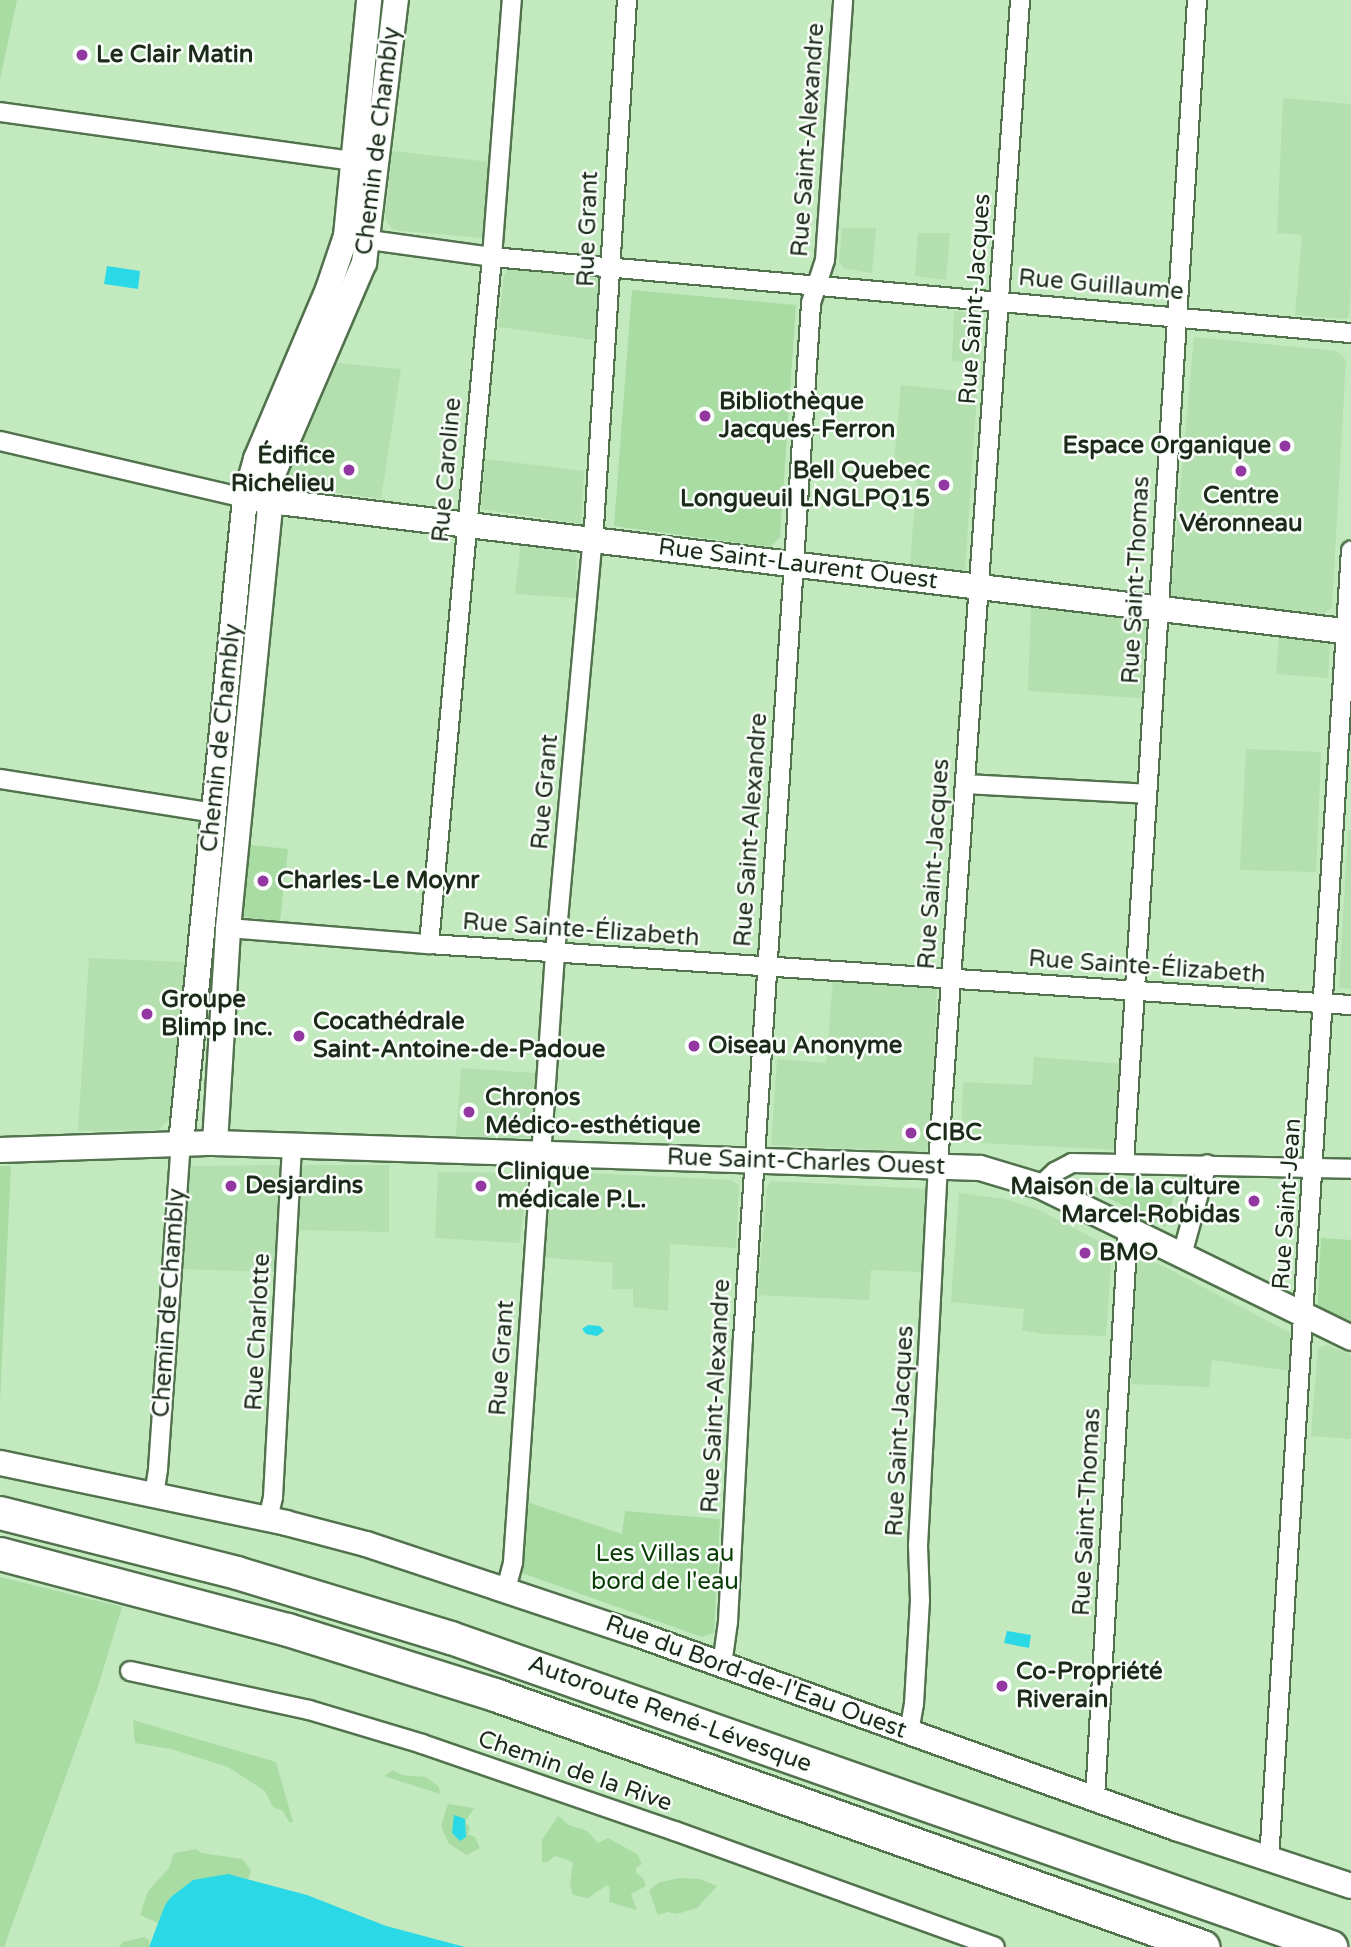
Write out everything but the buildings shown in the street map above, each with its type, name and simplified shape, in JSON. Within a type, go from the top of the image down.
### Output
[{"type":"highway","name":"Autoroute René-Lévesque","points":[[0,1513],[237,1573],[451,1638],[1331,1947]]},
{"type":"highway","name":"Autoroute René-Lévesque","points":[[0,1554],[276,1626],[483,1691],[1203,1947]]},
{"type":"street","name":"Chemin de Chambly","points":[[153,1495],[158,1469],[181,1144],[245,498],[256,459],[328,289],[357,238],[354,161],[369,0]]},
{"type":"street","name":"Chemin de Chambly","points":[[215,1143],[228,928],[274,474],[284,445],[349,302],[396,0]]},
{"type":"street","name":"Rue Caroline","points":[[429,944],[492,257],[512,0]]},
{"type":"street","name":"Rue Grant","points":[[506,1589],[513,1562],[555,953],[592,539],[612,267],[615,166],[627,0]]},
{"type":"street","name":"Rue Saint-Alexandre","points":[[722,1665],[728,1622],[754,1161],[811,303],[825,260],[843,0]]},
{"type":"street","name":"Rue Saint-Jacques","points":[[909,1732],[914,1704],[920,1600],[918,1546],[938,1166],[976,586],[1020,0]]},
{"type":"street","name":"Rue Saint-Thomas","points":[[1124,1164],[1197,0]]},
{"type":"street","points":[[0,112],[354,161]]},
{"type":"street","name":"Rue Guillaume","points":[[357,238],[492,257],[1351,333]]},
{"type":"street","points":[[0,441],[245,498]]},
{"type":"street","name":"Rue Saint-Laurent Ouest","points":[[245,498],[1349,632]]},
{"type":"street","name":"Rue Saint-Jean","points":[[1269,1860],[1349,632],[1351,551]]},
{"type":"street","points":[[0,779],[214,814]]},
{"type":"street","points":[[965,784],[1147,794]]},
{"type":"street","name":"Rue Sainte-Élizabeth","points":[[228,928],[555,953],[1351,1005]]},
{"type":"street","name":"Rue Saint-Charles Ouest","points":[[0,1150],[215,1143],[938,1166],[989,1170],[1040,1186],[1351,1338]]},
{"type":"street","name":"Rue Charlotte","points":[[268,1519],[274,1483],[292,1146]]},
{"type":"street","points":[[1040,1186],[1055,1171],[1072,1163],[1351,1169]]},
{"type":"street","points":[[1182,1255],[1207,1164]]},
{"type":"street","name":"Rue Saint-Thomas","points":[[1095,1798],[1128,1229]]},
{"type":"street","name":"Rue du Bord-de-l'Eau Ouest","points":[[0,1463],[268,1519],[356,1541],[506,1589],[1269,1860],[1351,1886]]},
{"type":"street","name":"Chemin de la Rive","points":[[130,1671],[309,1710],[422,1744],[675,1831],[995,1947]]},
{"type":"shaded area","points":[[1283,98],[1351,104],[1351,285],[1349,317],[1346,319],[1295,315],[1302,235],[1277,233]]},
{"type":"shaded area","points":[[392,151],[490,162],[484,234],[481,238],[393,230],[385,219]]},
{"type":"shaded area","points":[[842,228],[876,228],[872,273],[843,268],[839,262]]},
{"type":"shaded area","points":[[918,233],[950,233],[946,280],[915,276]]},
{"type":"shaded area","points":[[509,269],[596,278],[600,285],[595,340],[498,327],[504,275]]},
{"type":"shaded area","points":[[954,311],[982,314],[979,363],[952,361]]},
{"type":"shaded area","points":[[1194,337],[1337,351],[1346,360],[1332,607],[1323,615],[1170,601]]},
{"type":"shaded area","points":[[337,363],[401,369],[381,499],[295,487],[287,479]]},
{"type":"shaded area","points":[[901,385],[977,393],[965,571],[910,564],[917,475],[893,473]]},
{"type":"shaded area","points":[[485,459],[584,471],[581,524],[481,509]]},
{"type":"shaded area","points":[[521,542],[546,549],[577,551],[576,598],[515,594]]},
{"type":"shaded area","points":[[1031,605],[1146,621],[1141,698],[1028,691]]},
{"type":"shaded area","points":[[1279,636],[1330,643],[1328,678],[1276,674]]},
{"type":"shaded area","points":[[1246,749],[1321,752],[1316,872],[1240,870]]},
{"type":"shaded area","points":[[1348,830],[1351,830],[1351,989],[1339,987]]},
{"type":"shaded area","points":[[89,958],[186,962],[172,1117],[158,1130],[78,1131]]},
{"type":"shaded area","points":[[833,981],[937,987],[931,1143],[926,1152],[771,1145],[777,1059],[826,1063]]},
{"type":"shaded area","points":[[1034,1057],[1124,1064],[1119,1150],[961,1142],[963,1082],[1032,1085]]},
{"type":"shaded area","points":[[461,1068],[536,1073],[531,1135],[528,1138],[456,1136]]},
{"type":"shaded area","points":[[281,1165],[276,1272],[179,1269],[187,1171],[191,1166]]},
{"type":"shaded area","points":[[302,1165],[389,1165],[389,1232],[299,1230]]},
{"type":"shaded area","points":[[546,1171],[732,1180],[739,1186],[736,1248],[670,1244],[668,1311],[633,1307],[633,1289],[612,1289],[613,1263],[539,1257]]},
{"type":"shaded area","points":[[438,1172],[528,1173],[520,1243],[435,1238]]},
{"type":"shaded area","points":[[772,1181],[929,1189],[922,1272],[871,1270],[869,1300],[758,1295],[767,1187]]},
{"type":"shaded area","points":[[959,1193],[1005,1199],[1037,1209],[1112,1248],[1106,1336],[1042,1334],[1022,1330],[1024,1309],[951,1302]]},
{"type":"shaded area","points":[[1144,1256],[1296,1336],[1293,1371],[1212,1360],[1209,1387],[1131,1384],[1137,1262]]},
{"type":"shaded area","points":[[1327,1345],[1351,1355],[1351,1439],[1311,1436],[1318,1348]]},
{"type":"green space","points":[[0,0],[17,0],[0,79]]},
{"type":"green space","points":[[632,290],[796,305],[780,537],[770,547],[614,526]]},
{"type":"green space","points":[[250,845],[288,849],[280,921],[242,917]]},
{"type":"green space","points":[[0,1166],[11,1166],[0,1401]]},
{"type":"green space","points":[[1087,1187],[1176,1189],[1165,1227]]},
{"type":"green space","points":[[1321,1238],[1351,1240],[1351,1328],[1317,1311]]},
{"type":"green space","name":"Les Villas au bord de l'eau","points":[[524,1501],[622,1534],[625,1511],[720,1519],[714,1633],[702,1637],[522,1573],[519,1568]]},
{"type":"green space","points":[[0,1577],[122,1607],[97,1690],[4,1947],[0,1947]]},
{"type":"green space","points":[[133,1720],[276,1762],[293,1822],[289,1822],[283,1811],[273,1807],[265,1791],[228,1767],[171,1749],[135,1743]]},
{"type":"green space","points":[[393,1770],[402,1775],[426,1777],[439,1787],[440,1794],[384,1776]]},
{"type":"green space","points":[[448,1804],[474,1808],[465,1822],[470,1827],[468,1834],[475,1837],[480,1848],[467,1855],[449,1844],[441,1826]]},
{"type":"green space","points":[[558,1816],[569,1825],[587,1831],[598,1843],[608,1838],[637,1854],[642,1864],[636,1868],[636,1873],[643,1878],[646,1886],[631,1894],[637,1910],[609,1902],[610,1888],[607,1885],[588,1898],[573,1895],[570,1884],[573,1862],[555,1856],[542,1862],[542,1840]]},
{"type":"green space","points":[[196,1849],[201,1853],[242,1859],[251,1870],[248,1880],[237,1876],[193,1880],[165,1905],[160,1924],[140,1915],[148,1891],[169,1868],[174,1853]]},
{"type":"green space","points":[[680,1878],[700,1879],[717,1886],[697,1908],[677,1914],[668,1912],[658,1915],[649,1890],[660,1882]]},
{"type":"green space","points":[[144,1937],[149,1940],[149,1947],[119,1947],[123,1942]]},
{"type":"water","points":[[107,266],[140,271],[138,289],[104,284]]},
{"type":"water","points":[[588,1325],[600,1326],[604,1331],[597,1336],[586,1334],[582,1329]]},
{"type":"water","points":[[1007,1631],[1031,1635],[1029,1648],[1004,1643]]},
{"type":"water","points":[[454,1815],[465,1819],[466,1837],[460,1841],[452,1833]]},
{"type":"water","points":[[228,1874],[307,1895],[386,1926],[465,1947],[149,1947],[165,1905],[171,1897],[193,1880]]},
{"type":"place","name":"Le Clair Matin","points":[[82,55]]},
{"type":"place","name":"Bibliothèque Jacques-Ferron","points":[[705,416]]},
{"type":"place","name":"Espace Organique","points":[[1285,446]]},
{"type":"place","name":"Édifice Richelieu","points":[[349,470]]},
{"type":"place","name":"Centre Véronneau","points":[[1241,471]]},
{"type":"place","name":"Bell Quebec Longueuil LNGLPQ15","points":[[944,485]]},
{"type":"place","name":"Charles-Le Moynr","points":[[263,881]]},
{"type":"place","name":"Groupe Blimp Inc.","points":[[147,1014]]},
{"type":"place","name":"Cocathédrale Saint-Antoine-de-Padoue","points":[[299,1036]]},
{"type":"place","name":"Oiseau Anonyme","points":[[694,1046]]},
{"type":"place","name":"Chronos Médico-esthétique","points":[[469,1112]]},
{"type":"place","name":"CIBC","points":[[911,1133]]},
{"type":"place","name":"Desjardins","points":[[231,1186]]},
{"type":"place","name":"Clinique médicale P.L.","points":[[481,1186]]},
{"type":"place","name":"Maison de la culture Marcel-Robidas","points":[[1254,1201]]},
{"type":"place","name":"BMO","points":[[1085,1253]]},
{"type":"place","name":"Co-Propriété Riverain","points":[[1002,1686]]}]
